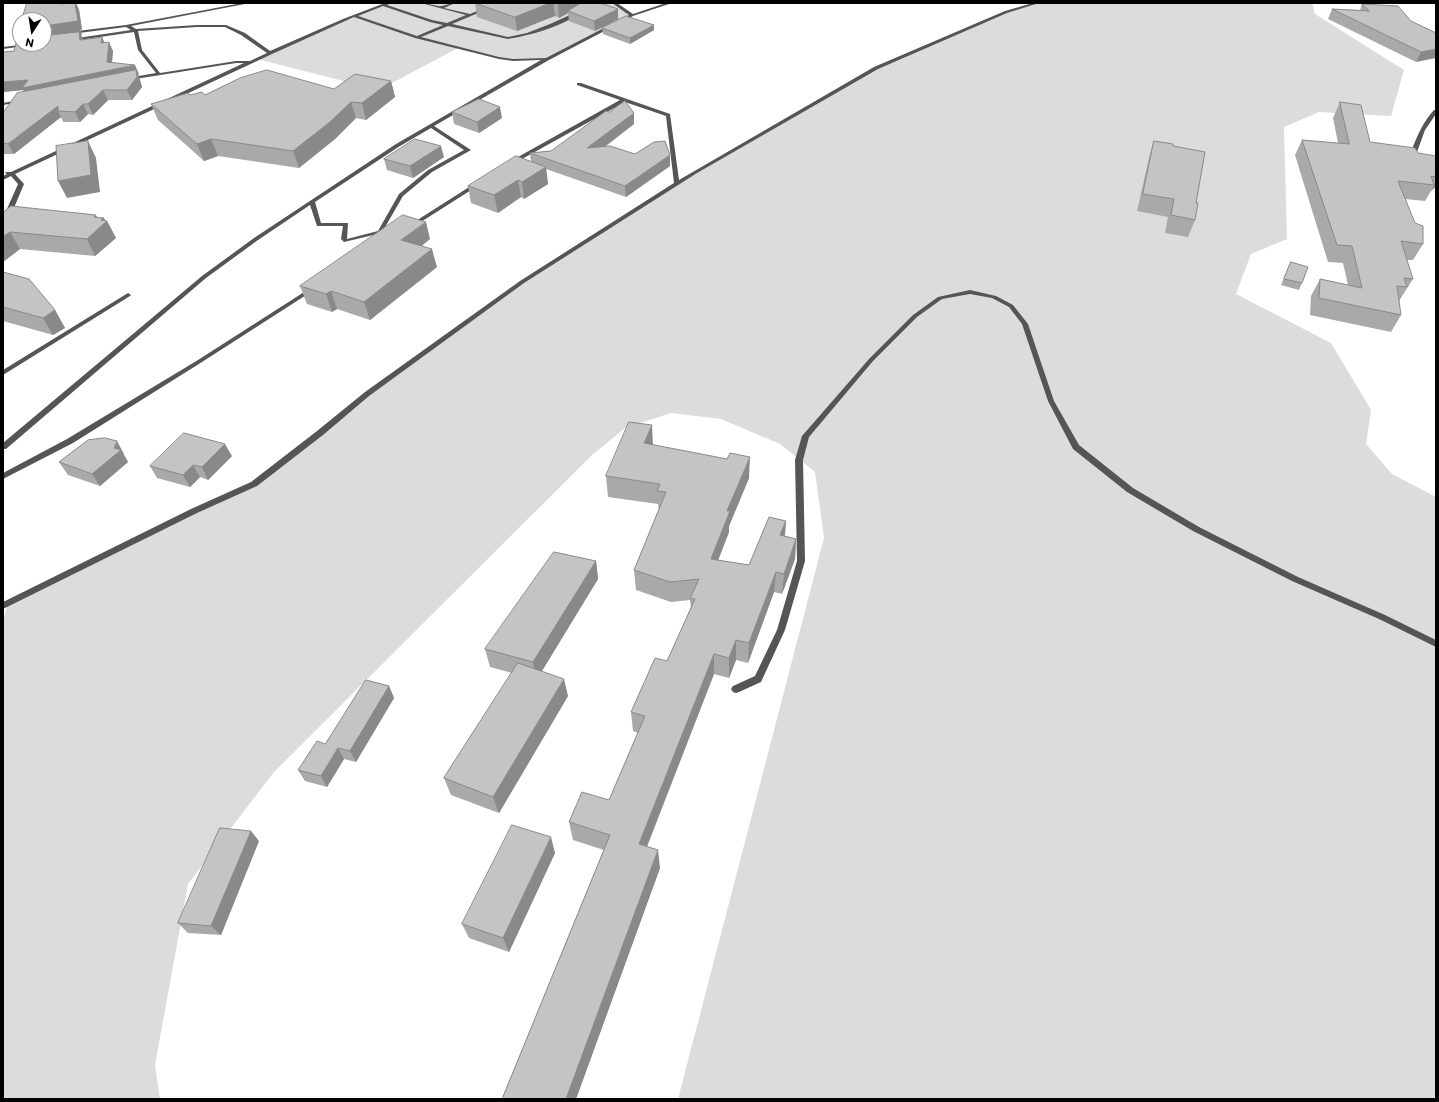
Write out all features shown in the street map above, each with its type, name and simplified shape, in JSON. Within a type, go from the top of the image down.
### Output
[{"type":"street","points":[[66,34],[126,26],[248,3]]},
{"type":"street","points":[[3,178],[270,53],[354,16],[389,3]]},
{"type":"street","points":[[423,3],[469,15]]},
{"type":"street","points":[[440,8],[453,3]]},
{"type":"street","points":[[417,37],[500,3]]},
{"type":"street","points":[[383,6],[431,21],[508,38],[516,37],[580,12],[591,3]]},
{"type":"street","points":[[614,3],[632,15]]},
{"type":"street","points":[[3,447],[204,277],[256,239],[398,145],[546,59],[632,15],[670,3]]},
{"type":"street","points":[[3,606],[194,511],[254,484],[368,394],[522,282],[677,183],[876,68],[1006,12],[1037,3]]},
{"type":"street","points":[[354,16],[417,37],[499,58],[513,60],[546,59]]},
{"type":"street","points":[[126,26],[136,30]]},
{"type":"street","points":[[67,40],[136,30],[197,26],[226,26],[243,34],[270,53]]},
{"type":"street","points":[[136,30],[140,50],[159,74]]},
{"type":"street","points":[[120,81],[236,62],[251,62]]},
{"type":"street","points":[[579,84],[668,115],[677,183]]},
{"type":"street","points":[[3,104],[26,100]]},
{"type":"street","points":[[507,165],[624,100]]},
{"type":"street","points":[[1420,164],[1414,152],[1420,134],[1430,116],[1436,111]]},
{"type":"street","points":[[380,232],[401,194],[430,171],[468,150],[431,126]]},
{"type":"street","points":[[3,172],[12,174],[21,184],[8,215],[3,222]]},
{"type":"street","points":[[404,227],[417,221],[481,181]]},
{"type":"street","points":[[312,202],[319,225],[346,224],[344,238],[346,241],[387,230]]},
{"type":"street","points":[[3,476],[70,441],[194,365],[318,285]]},
{"type":"street","points":[[736,689],[758,680],[781,630],[801,561],[799,460],[806,436],[871,360],[915,316],[940,298],[970,292],[994,297],[1011,306],[1025,324],[1051,401],[1076,447],[1130,490],[1196,529],[1295,579],[1382,617],[1436,644]]},
{"type":"street","points":[[3,373],[128,295]]},
{"type":"shaded area","points":[[389,3],[614,3],[632,15],[547,59],[513,60],[458,48],[379,90],[257,59],[344,20]]},
{"type":"shaded area","points":[[1037,3],[1312,3],[1315,14],[1404,70],[1391,116],[1319,112],[1284,127],[1287,239],[1251,254],[1236,294],[1331,343],[1371,410],[1366,444],[1392,474],[1436,497],[1436,1099],[678,1099],[824,538],[815,472],[780,444],[721,419],[671,413],[625,428],[592,455],[274,772],[188,884],[155,1065],[160,1099],[3,1099],[3,621],[8,604],[254,484],[361,401],[522,282],[695,172],[876,68],[1006,12]]},
{"type":"building","points":[[27,3],[75,3],[78,21],[52,25],[52,12],[24,12]]},
{"type":"building","points":[[475,3],[553,3],[515,17]]},
{"type":"building","points":[[581,3],[600,3],[618,9],[594,21],[568,11]]},
{"type":"building","points":[[1362,4],[1398,6],[1411,21],[1436,33],[1436,49],[1421,52],[1332,9],[1369,11]]},
{"type":"building","points":[[626,16],[654,25],[630,38],[602,28]]},
{"type":"building","points":[[79,26],[52,30],[52,29]]},
{"type":"building","points":[[79,32],[80,40],[102,37],[101,43],[109,42],[107,62],[135,65],[22,88],[28,80],[3,82],[3,52],[52,52],[52,35]]},
{"type":"building","points":[[136,70],[137,77],[127,90],[103,90],[88,104],[83,104],[75,112],[58,111],[58,106],[8,144],[3,143],[3,113],[17,93]]},
{"type":"building","points":[[267,70],[334,89],[355,74],[391,81],[362,103],[351,102],[330,122],[293,151],[211,139],[197,144],[151,104],[188,93],[190,95],[202,92],[205,95],[240,78]]},
{"type":"building","points":[[479,99],[500,107],[477,122],[452,112]]},
{"type":"building","points":[[625,101],[634,113],[587,148],[610,146],[635,154],[654,142],[665,141],[670,155],[625,186],[530,153],[551,151],[606,111],[609,112]]},
{"type":"building","points":[[1340,102],[1361,105],[1370,142],[1415,148],[1418,153],[1436,156],[1436,177],[1431,176],[1434,185],[1398,181],[1415,223],[1423,226],[1423,244],[1401,241],[1413,279],[1404,278],[1407,287],[1397,286],[1401,315],[1319,298],[1320,279],[1362,288],[1352,246],[1337,245],[1302,140],[1349,144]]},
{"type":"building","points":[[415,139],[441,146],[410,166],[384,159]]},
{"type":"building","points":[[88,141],[91,175],[58,181],[56,146]]},
{"type":"building","points":[[1154,141],[1205,152],[1196,203],[1198,203],[1195,220],[1171,215],[1174,199],[1143,194]]},
{"type":"building","points":[[516,156],[546,167],[522,182],[518,180],[494,195],[468,186]]},
{"type":"building","points":[[11,206],[96,215],[94,217],[104,218],[101,220],[107,221],[87,239],[10,232],[3,237],[3,213]]},
{"type":"building","points":[[403,215],[426,222],[401,240],[432,249],[364,302],[331,291],[326,294],[300,286]]},
{"type":"building","points":[[1291,262],[1308,267],[1302,283],[1284,279]]},
{"type":"building","points":[[3,272],[29,279],[55,310],[43,318],[3,307]]},
{"type":"building","points":[[629,422],[652,425],[644,443],[727,459],[730,453],[750,457],[727,511],[730,511],[711,559],[749,565],[769,517],[786,521],[780,535],[796,539],[784,574],[776,572],[749,643],[736,640],[729,658],[714,654],[639,844],[658,850],[566,1099],[502,1099],[610,835],[569,822],[582,792],[609,800],[645,716],[631,712],[655,658],[667,661],[695,599],[690,598],[699,579],[670,582],[634,570],[666,492],[657,491],[660,484],[606,476]]},
{"type":"building","points":[[184,433],[225,444],[202,467],[193,465],[183,475],[150,466]]},
{"type":"building","points":[[105,438],[117,441],[114,448],[121,450],[92,474],[59,462],[88,440]]},
{"type":"building","points":[[554,552],[596,561],[533,662],[485,649]]},
{"type":"building","points":[[518,663],[564,679],[493,797],[444,778]]},
{"type":"building","points":[[366,680],[389,686],[350,751],[338,748],[321,776],[298,770],[317,741],[325,744]]},
{"type":"building","points":[[512,825],[551,837],[503,938],[462,924]]},
{"type":"building","points":[[220,828],[251,831],[211,926],[178,923]]}]
